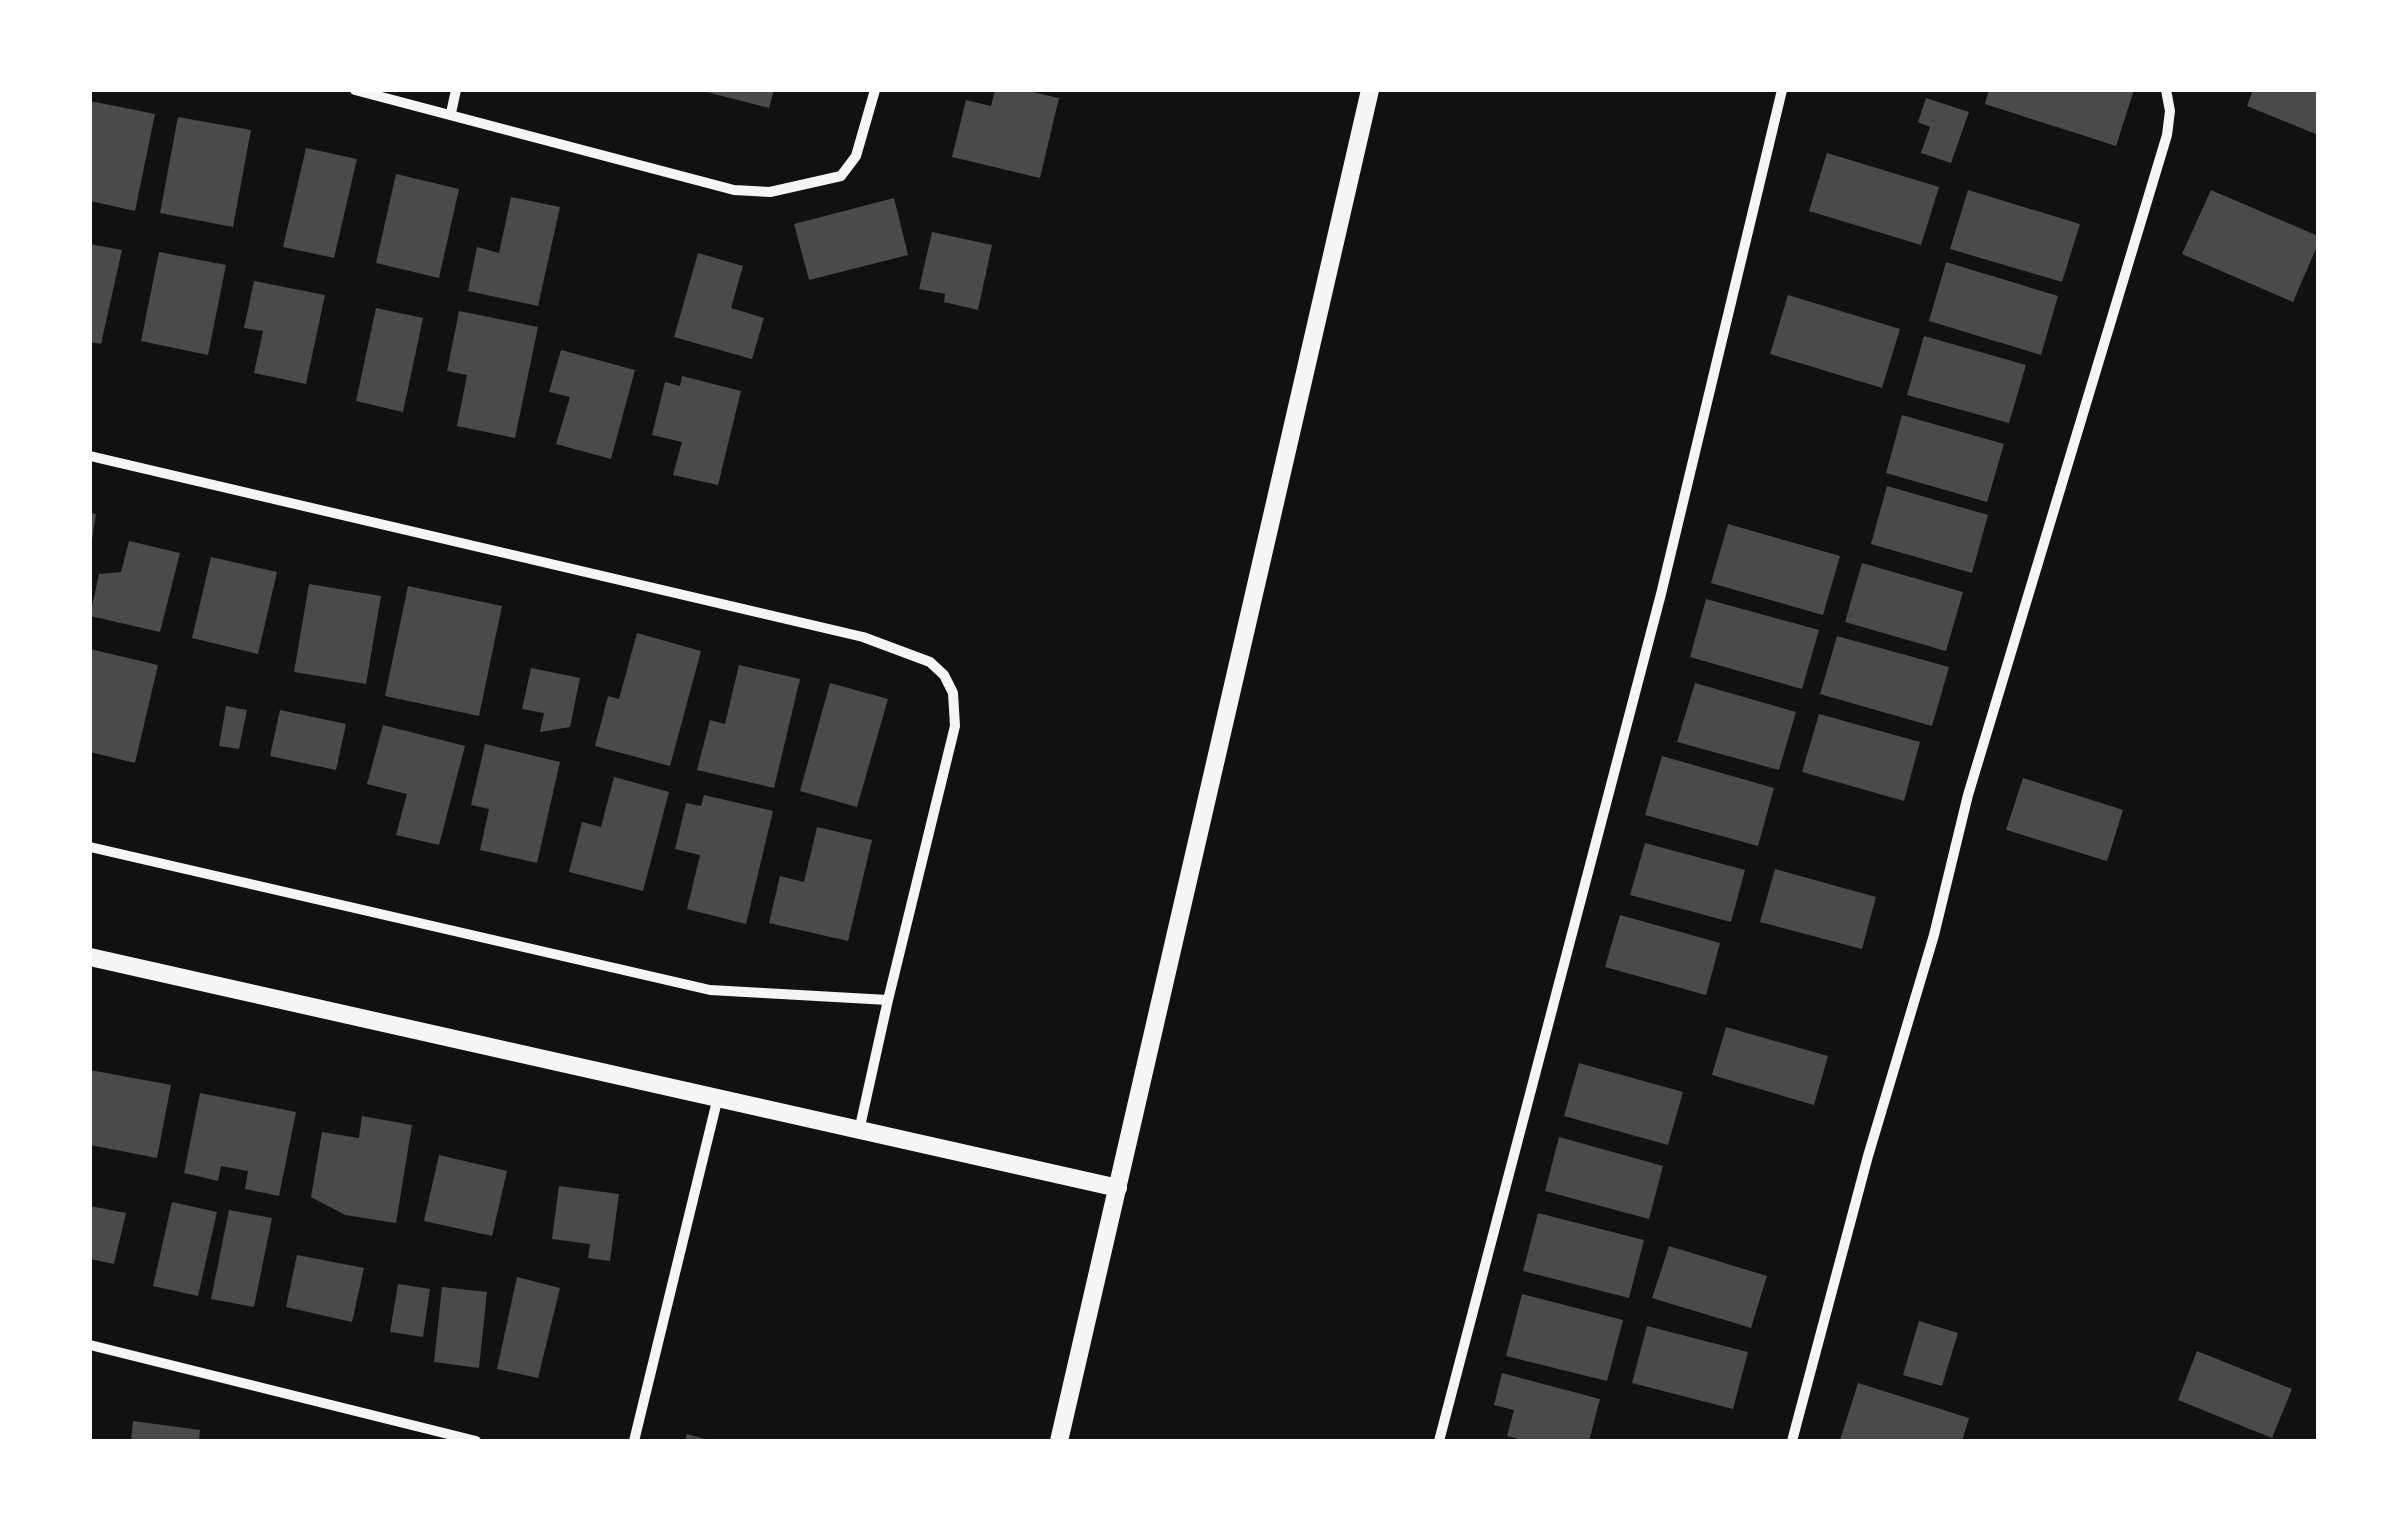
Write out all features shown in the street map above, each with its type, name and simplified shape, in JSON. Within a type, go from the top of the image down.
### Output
[{"type":"street","points":[[355,90],[734,190],[770,192],[841,176],[856,156],[875,90]]},
{"type":"street","points":[[451,113],[456,90]]},
{"type":"street","points":[[1059,1441],[1370,90]]},
{"type":"street","points":[[1440,1441],[1661,594],[1782,90]]},
{"type":"street","points":[[1792,1441],[1868,1156],[1934,935],[1968,795],[2167,135],[2170,110],[2166,90]]},
{"type":"street","points":[[90,456],[862,637],[930,662],[944,675],[953,694],[956,726],[859,1131]]},
{"type":"street","points":[[90,847],[710,990],[888,1000]]},
{"type":"street","points":[[90,957],[1118,1188]]},
{"type":"street","points":[[634,1441],[718,1098]]},
{"type":"street","points":[[90,1345],[476,1441]]},
{"type":"building","points":[[699,90],[774,90],[769,108]]},
{"type":"building","points":[[995,90],[1023,90],[1059,98],[1040,178],[952,157],[966,100],[991,106]]},
{"type":"building","points":[[1989,90],[2134,90],[2116,146],[1985,104]]},
{"type":"building","points":[[2253,90],[2318,90],[2318,135],[2247,106]]},
{"type":"building","points":[[1926,98],[1969,112],[1951,163],[1921,153],[1930,127],[1918,122]]},
{"type":"building","points":[[90,101],[155,114],[135,211],[90,201]]},
{"type":"building","points":[[178,117],[251,130],[233,227],[160,213]]},
{"type":"building","points":[[306,148],[357,159],[334,258],[283,247]]},
{"type":"building","points":[[1827,153],[1939,187],[1921,245],[1809,211]]},
{"type":"building","points":[[396,174],[459,189],[439,278],[376,263]]},
{"type":"building","points":[[1968,190],[2080,224],[2062,282],[1950,249]]},
{"type":"building","points":[[2211,190],[2318,236],[2293,302],[2182,254]]},
{"type":"building","points":[[511,197],[560,207],[538,306],[468,291],[477,247],[499,253]]},
{"type":"building","points":[[894,198],[908,255],[809,280],[794,224]]},
{"type":"building","points":[[932,232],[992,245],[978,310],[944,302],[945,294],[919,289]]},
{"type":"building","points":[[90,244],[122,250],[101,344],[90,342]]},
{"type":"building","points":[[159,252],[226,265],[208,355],[141,341]]},
{"type":"building","points":[[698,253],[743,266],[731,308],[764,318],[752,359],[674,337]]},
{"type":"building","points":[[1946,262],[2058,296],[2041,355],[1929,321]]},
{"type":"building","points":[[254,281],[325,295],[306,384],[254,373],[263,331],[244,328]]},
{"type":"building","points":[[1788,295],[1900,329],[1882,388],[1770,354]]},
{"type":"building","points":[[376,308],[423,318],[403,412],[356,401]]},
{"type":"building","points":[[459,311],[538,327],[515,438],[457,426],[467,375],[447,371]]},
{"type":"building","points":[[1924,336],[2026,365],[2009,423],[1907,395]]},
{"type":"building","points":[[561,350],[635,370],[611,459],[556,444],[570,397],[549,392]]},
{"type":"building","points":[[682,376],[741,391],[718,485],[673,475],[682,442],[652,435],[665,382],[680,386]]},
{"type":"building","points":[[1902,415],[2004,444],[1987,502],[1886,473]]},
{"type":"building","points":[[1887,486],[1988,515],[1972,573],[1871,544]]},
{"type":"building","points":[[90,513],[96,514],[92,539],[90,539]]},
{"type":"building","points":[[1728,524],[1840,556],[1823,615],[1711,583]]},
{"type":"building","points":[[129,541],[180,553],[160,632],[90,616],[99,574],[121,572]]},
{"type":"building","points":[[211,557],[277,572],[258,654],[192,638]]},
{"type":"building","points":[[1862,563],[1963,592],[1946,651],[1845,622]]},
{"type":"building","points":[[309,584],[381,596],[366,684],[294,672]]},
{"type":"building","points":[[408,586],[502,606],[479,716],[385,696]]},
{"type":"building","points":[[1706,599],[1819,630],[1802,689],[1690,657]]},
{"type":"building","points":[[637,633],[701,651],[670,766],[595,746],[608,696],[619,699]]},
{"type":"building","points":[[1837,636],[1949,667],[1932,726],[1820,694]]},
{"type":"building","points":[[90,649],[158,665],[135,763],[90,752]]},
{"type":"building","points":[[739,665],[800,679],[774,788],[697,770],[710,720],[725,724]]},
{"type":"building","points":[[531,668],[580,678],[570,727],[540,732],[544,713],[522,709]]},
{"type":"building","points":[[830,683],[888,699],[857,807],[800,791]]},
{"type":"building","points":[[1695,683],[1796,712],[1779,770],[1677,742]]},
{"type":"building","points":[[226,706],[247,710],[239,749],[219,746]]},
{"type":"building","points":[[280,710],[346,724],[336,770],[270,756]]},
{"type":"building","points":[[1819,714],[1920,742],[1904,801],[1802,772]]},
{"type":"building","points":[[383,725],[465,746],[439,845],[396,835],[407,794],[367,784]]},
{"type":"building","points":[[485,744],[560,762],[537,863],[480,850],[489,809],[471,805]]},
{"type":"building","points":[[1662,756],[1774,788],[1758,846],[1645,815]]},
{"type":"building","points":[[614,777],[669,792],[643,891],[569,872],[582,822],[601,827]]},
{"type":"building","points":[[2023,778],[2123,810],[2107,861],[2006,830]]},
{"type":"building","points":[[704,795],[773,811],[746,924],[687,909],[700,855],[675,849],[686,803],[701,806]]},
{"type":"building","points":[[817,827],[872,840],[848,941],[769,923],[780,876],[804,882]]},
{"type":"building","points":[[1645,843],[1745,870],[1731,922],[1630,895]]},
{"type":"building","points":[[1775,869],[1876,897],[1862,949],[1760,922]]},
{"type":"building","points":[[1620,915],[1720,943],[1706,995],[1605,967]]},
{"type":"building","points":[[1726,1027],[1828,1056],[1814,1105],[1712,1075]]},
{"type":"building","points":[[1579,1063],[1683,1092],[1668,1145],[1564,1116]]},
{"type":"building","points":[[90,1070],[171,1085],[157,1158],[90,1145]]},
{"type":"building","points":[[200,1093],[296,1112],[279,1196],[245,1189],[248,1171],[221,1166],[218,1181],[184,1173]]},
{"type":"building","points":[[362,1116],[412,1125],[396,1223],[345,1215],[311,1197],[322,1132],[359,1138]]},
{"type":"building","points":[[1559,1137],[1663,1166],[1649,1219],[1545,1191]]},
{"type":"building","points":[[439,1155],[507,1171],[492,1236],[424,1221]]},
{"type":"building","points":[[559,1186],[619,1194],[610,1261],[588,1258],[590,1244],[552,1239]]},
{"type":"building","points":[[172,1202],[217,1212],[198,1296],[153,1286]]},
{"type":"building","points":[[90,1206],[126,1213],[114,1264],[90,1259]]},
{"type":"building","points":[[229,1210],[272,1218],[254,1307],[211,1299]]},
{"type":"building","points":[[1538,1213],[1644,1240],[1629,1298],[1523,1271]]},
{"type":"building","points":[[1669,1246],[1767,1276],[1751,1328],[1652,1298]]},
{"type":"building","points":[[297,1255],[364,1268],[352,1322],[286,1307]]},
{"type":"building","points":[[517,1277],[560,1288],[538,1378],[497,1369]]},
{"type":"building","points":[[398,1284],[430,1289],[423,1337],[390,1332]]},
{"type":"building","points":[[442,1287],[487,1292],[479,1368],[434,1362]]},
{"type":"building","points":[[1522,1294],[1623,1320],[1607,1381],[1506,1356]]},
{"type":"building","points":[[1919,1321],[1958,1333],[1942,1386],[1903,1375]]},
{"type":"building","points":[[1647,1326],[1748,1352],[1733,1409],[1632,1383]]},
{"type":"building","points":[[2197,1351],[2292,1389],[2272,1438],[2178,1400]]},
{"type":"building","points":[[1502,1373],[1600,1399],[1589,1441],[1527,1441],[1507,1436],[1514,1410],[1494,1405]]},
{"type":"building","points":[[1858,1383],[1969,1418],[1962,1441],[1840,1440]]},
{"type":"building","points":[[133,1421],[200,1430],[199,1441],[131,1441]]},
{"type":"building","points":[[687,1434],[709,1440],[709,1441],[685,1441]]}]
